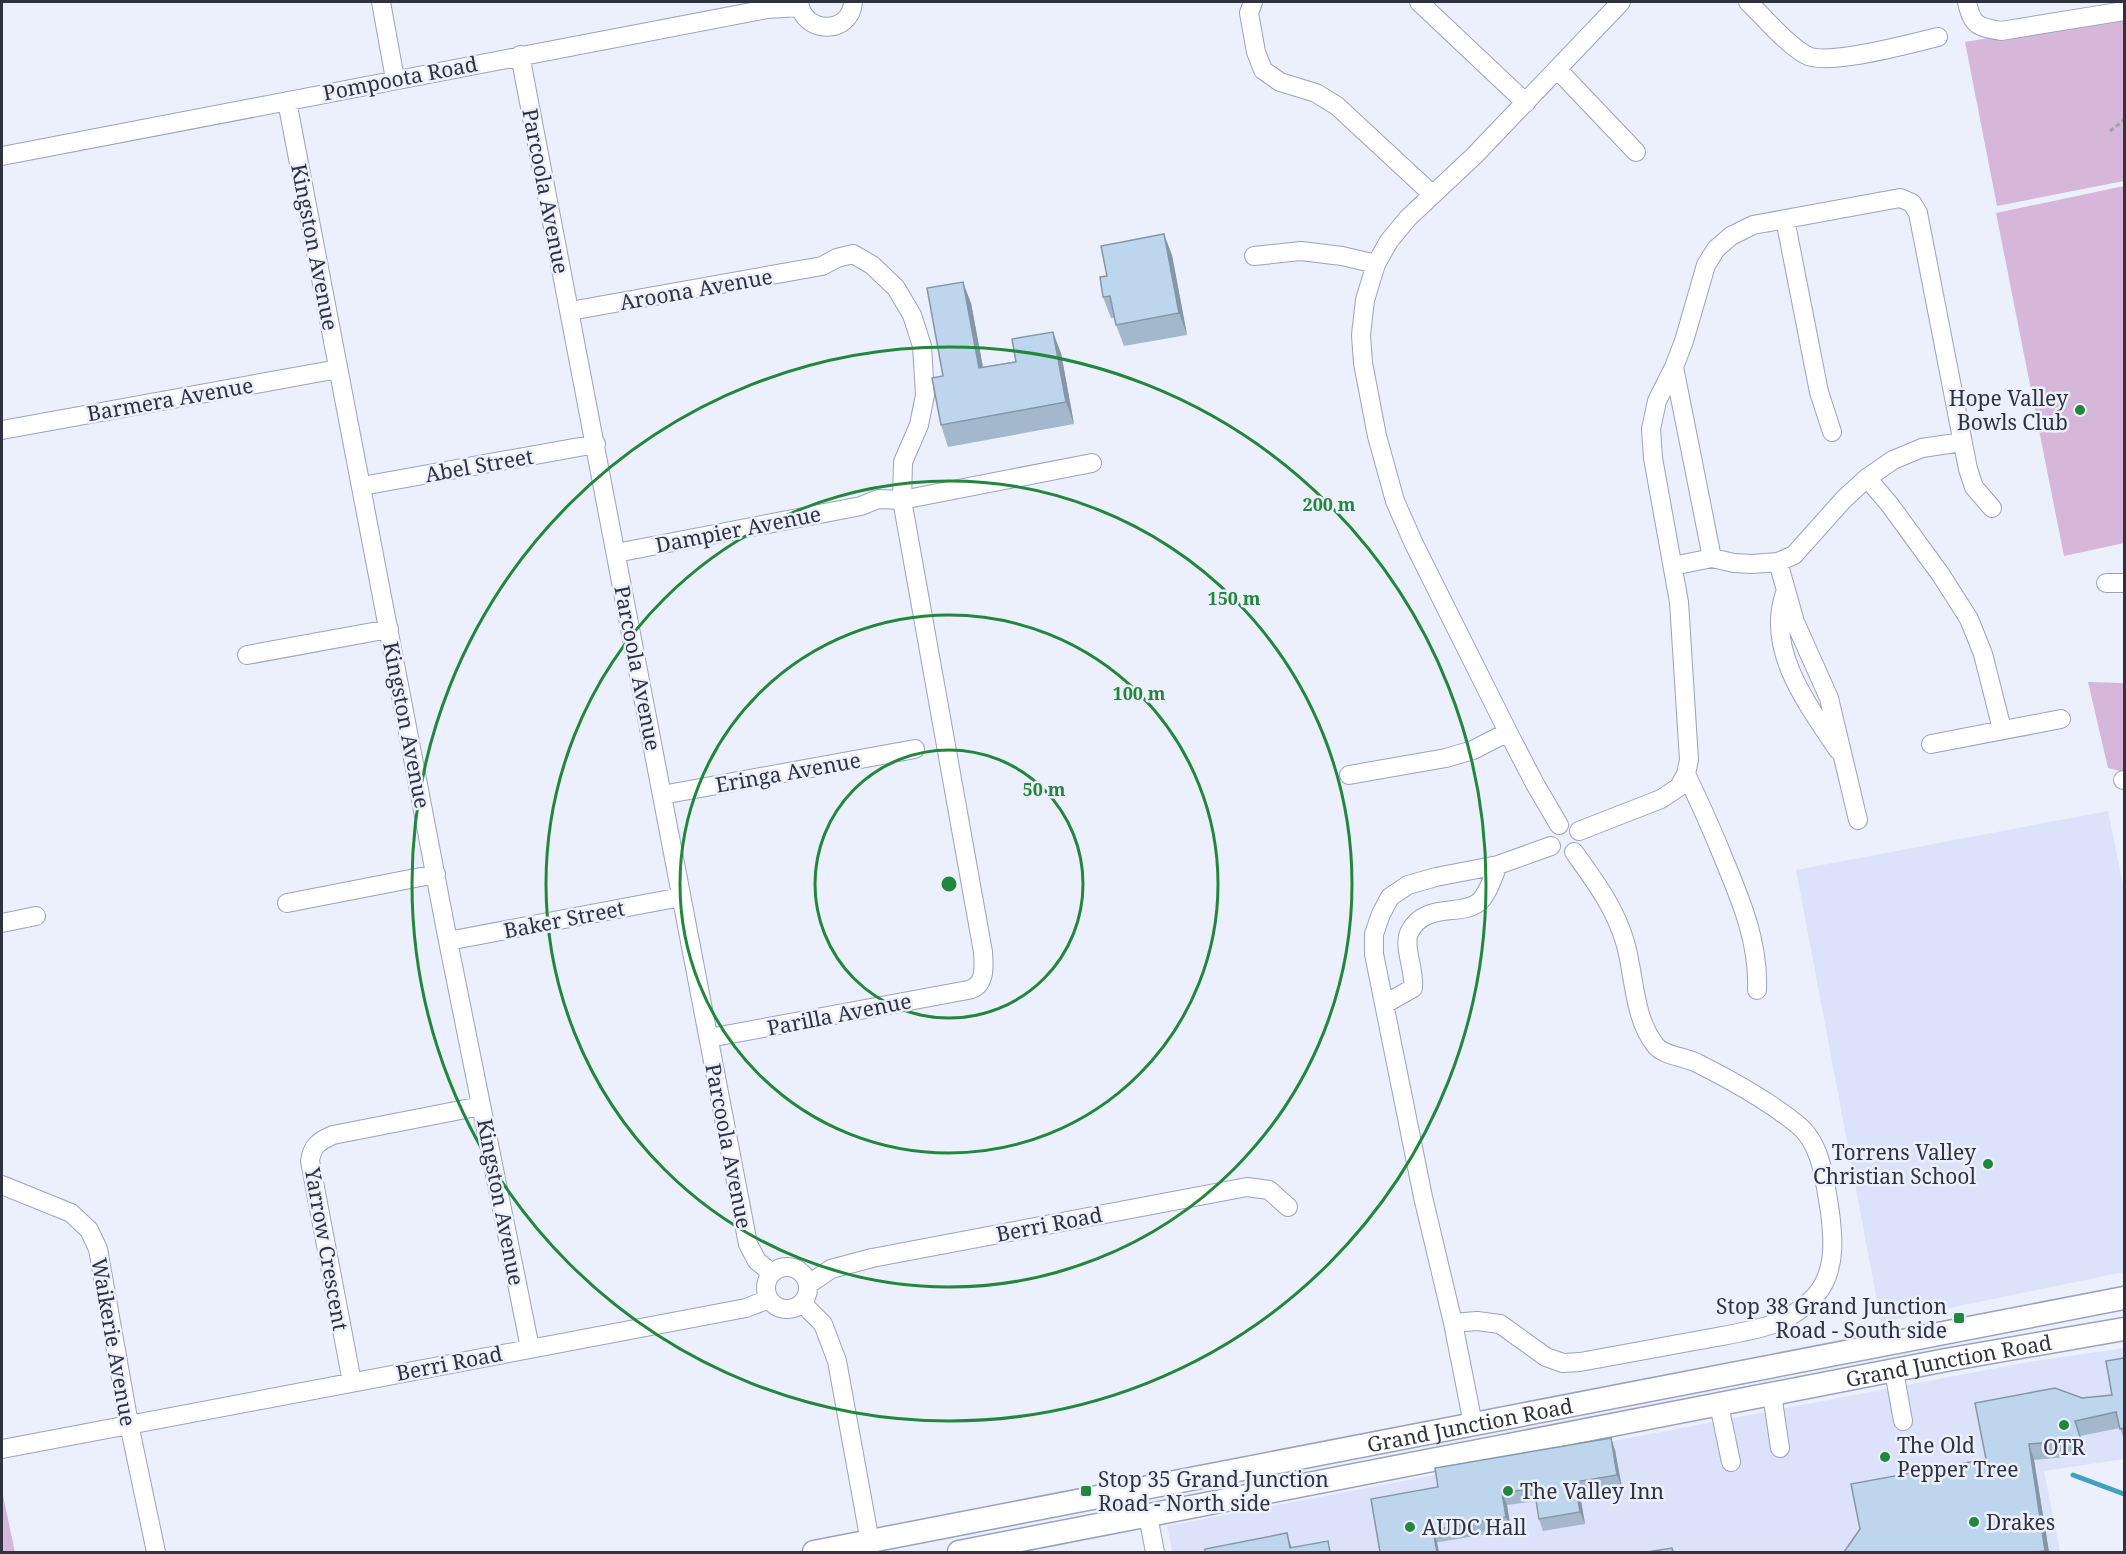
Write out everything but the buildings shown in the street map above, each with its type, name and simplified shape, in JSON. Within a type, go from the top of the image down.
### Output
[{"type":"main road","name":"Grand Junction Road","points":[[814,1552],[871,1547],[1143,1489],[2124,1298]]},
{"type":"main road","name":"Grand Junction Road","points":[[959,1552],[1946,1360],[2124,1329]]},
{"type":"main road","points":[[1857,1349],[1858,1356],[1868,1360],[1899,1357],[1946,1360]]},
{"type":"main road","points":[[1772,1394],[1788,1362]]},
{"type":"main road","points":[[1670,1385],[1719,1405]]},
{"type":"main road","points":[[1473,1424],[1477,1452]]},
{"type":"main road","points":[[1143,1489],[1148,1516]]},
{"type":"street","points":[[381,2],[395,79]]},
{"type":"street","points":[[800,4],[803,15],[810,22],[818,27],[828,28],[842,23],[849,16],[853,2]]},
{"type":"street","points":[[1253,2],[1250,13],[1256,52],[1263,70],[1280,82],[1316,93],[1337,106],[1433,195]]},
{"type":"street","points":[[1419,2],[1526,103]]},
{"type":"street","points":[[1559,825],[1508,732],[1414,544],[1395,501],[1378,442],[1363,363],[1361,335],[1365,300],[1376,264],[1395,234],[1408,218],[1526,103],[1621,2]]},
{"type":"street","points":[[1748,2],[1808,56],[1833,59],[1938,37]]},
{"type":"street","points":[[1967,2],[1970,17],[1982,28],[2001,32],[2124,11]]},
{"type":"street","name":"Pompoota Road","points":[[2,156],[520,55],[800,4]]},
{"type":"street","name":"Parcoola Avenue","points":[[520,55],[748,1244],[757,1261],[772,1273]]},
{"type":"street","points":[[1557,69],[1636,152]]},
{"type":"street","name":"Kingston Avenue","points":[[287,101],[448,940],[530,1348]]},
{"type":"street","points":[[1578,831],[1661,799],[1679,787],[1686,774],[1689,760],[1679,602],[1653,458],[1651,429],[1657,401],[1674,367],[1706,265],[1716,249],[1731,236],[1753,225],[1900,198],[1912,203],[1918,213],[1962,442],[1974,487],[1992,508]]},
{"type":"street","points":[[1785,219],[1819,392],[1832,432]]},
{"type":"street","points":[[1254,256],[1301,251],[1342,256],[1376,264]]},
{"type":"street","name":"Aroona Avenue","points":[[570,311],[822,266],[837,258],[853,254],[864,259],[896,288],[912,315],[918,331],[925,366],[926,395],[919,425],[903,462],[902,500],[983,952],[984,968],[981,981],[968,990]]},
{"type":"street","points":[[1674,367],[1712,558]]},
{"type":"street","name":"Barmera Avenue","points":[[2,430],[338,369]]},
{"type":"street","points":[[1673,566],[1698,559],[1712,558],[1743,563],[1778,562],[1794,555],[1844,499],[1893,460],[1923,448],[1962,442]]},
{"type":"street","name":"Abel Street","points":[[362,486],[596,444]]},
{"type":"street","name":"Dampier Avenue","points":[[616,553],[861,506],[878,499],[902,500],[1092,464]]},
{"type":"street","points":[[1868,478],[1935,566],[1969,619],[1983,654],[2002,729]]},
{"type":"street","points":[[1778,562],[1786,590],[1780,605],[1780,636],[1788,666],[1814,714],[1844,760],[1858,820]]},
{"type":"street","points":[[2106,583],[2124,583]]},
{"type":"street","points":[[247,655],[389,629]]},
{"type":"street","points":[[1931,744],[2061,719]]},
{"type":"street","points":[[1349,775],[1446,758],[1473,750],[1508,732]]},
{"type":"street","name":"Eringa Avenue","points":[[662,795],[915,749]]},
{"type":"street","points":[[1686,774],[1704,810],[1747,914],[1758,969],[1757,990]]},
{"type":"street","points":[[1570,824],[1578,831],[1581,842],[1574,852],[1558,854],[1551,846],[1549,836],[1554,827],[1559,825],[1570,824]]},
{"type":"street","points":[[1473,1424],[1453,1323],[1423,1197],[1374,954],[1374,934],[1390,897],[1408,885],[1498,865],[1551,846]]},
{"type":"street","points":[[1453,1323],[1477,1321],[1500,1324],[1546,1357],[1563,1363],[1580,1362],[1747,1331],[1776,1323],[1798,1312],[1823,1285],[1832,1259],[1833,1234],[1821,1166],[1809,1137],[1799,1125],[1728,1079],[1693,1061],[1658,1049],[1646,1033],[1637,1003],[1626,944],[1614,911],[1574,852]]},
{"type":"street","points":[[1385,1004],[1413,988],[1414,976],[1407,944],[1409,933],[1430,913],[1476,905],[1483,898],[1498,865]]},
{"type":"street","points":[[287,903],[436,874]]},
{"type":"street","name":"Baker Street","points":[[448,940],[681,897]]},
{"type":"street","points":[[2,923],[36,916]]},
{"type":"street","name":"Parilla Avenue","points":[[709,1038],[968,990]]},
{"type":"street","name":"Yarrow Crescent","points":[[351,1382],[310,1161],[311,1150],[320,1141],[333,1135],[481,1106]]},
{"type":"street","name":"Waikerie Avenue","points":[[2,1185],[71,1213],[90,1230],[98,1249],[129,1424],[156,1552]]},
{"type":"street","name":"Berri Road","points":[[808,1284],[831,1269],[872,1258],[1247,1187],[1269,1190],[1288,1207]]},
{"type":"street","points":[[790,1267],[803,1274],[808,1284],[808,1292],[802,1303],[789,1310],[780,1308],[768,1299],[766,1284],[772,1273],[779,1268],[790,1267]]},
{"type":"street","name":"Berri Road","points":[[2,1449],[746,1308],[768,1299]]},
{"type":"street","points":[[802,1303],[823,1324],[837,1361],[871,1547]]},
{"type":"street","points":[[1894,1371],[1903,1421]]},
{"type":"street","points":[[1772,1394],[1780,1448]]},
{"type":"street","points":[[1719,1405],[1731,1462]]},
{"type":"street","points":[[1148,1516],[1155,1552]]},
{"type":"path","points":[[2110,131],[2124,120]]},
{"type":"shaded area","points":[[2124,15],[2124,181],[1997,206],[1965,42]]},
{"type":"shaded area","name":"Hope Valley Bowls Club","points":[[2124,186],[2124,543],[2064,556],[1996,213]]},
{"type":"shaded area","points":[[2088,682],[2124,683],[2124,772],[2108,768]]},
{"type":"shaded area","name":"Torrens Valley Christian School","points":[[2108,811],[2124,890],[2124,1272],[1881,1322],[1796,870]]},
{"type":"shaded area","points":[[2124,1348],[2124,1459],[2044,1471],[2060,1552],[1172,1552],[1167,1526],[2028,1362]]},
{"type":"shaded area","points":[[2,1491],[15,1552],[2,1552]]},
{"type":"waterway","points":[[2073,1475],[2124,1494]]},
{"type":"place","name":"Hope Valley Bowls Club","points":[[2080,410]]},
{"type":"place","name":"Torrens Valley Christian School","points":[[1988,1164]]},
{"type":"place","name":"Stop 38 Grand Junction Road - South side","points":[[1959,1318]]},
{"type":"place","name":"OTR","points":[[2064,1425]]},
{"type":"place","name":"The Old Pepper Tree","points":[[1885,1457]]},
{"type":"place","name":"Stop 35 Grand Junction Road - North side","points":[[1086,1491]]},
{"type":"place","name":"The Valley Inn","points":[[1508,1491]]},
{"type":"place","name":"Drakes","points":[[1974,1522]]},
{"type":"place","name":"AUDC Hall","points":[[1410,1527]]}]
